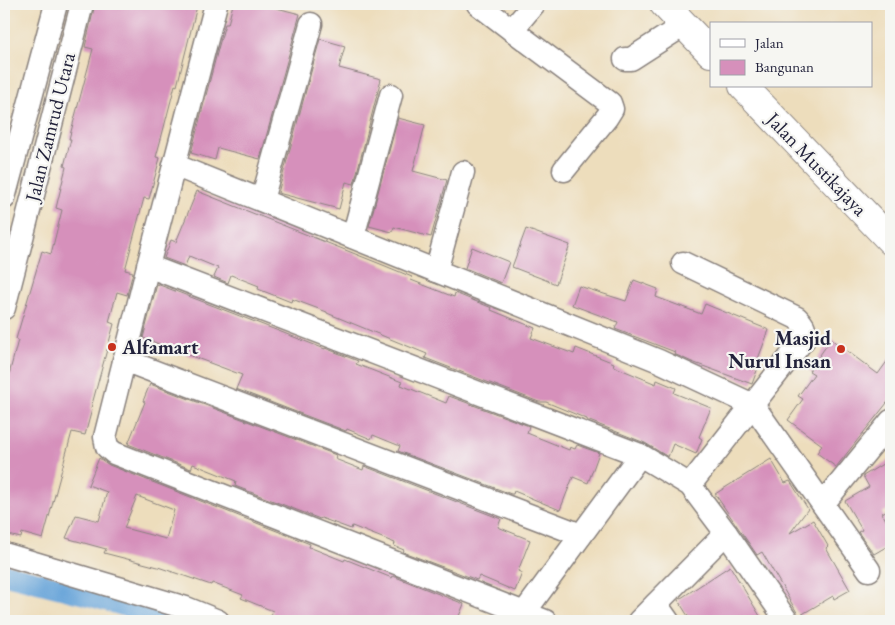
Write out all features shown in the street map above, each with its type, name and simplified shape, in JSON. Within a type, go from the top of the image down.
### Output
[{"type":"main road","points":[[664,4],[710,52]]},
{"type":"main road","name":"Jalan Mustikajaya","points":[[745,88],[891,241]]},
{"type":"street","name":"Jalan Zamrud Utara","points":[[4,198],[56,4]]},
{"type":"street","name":"Jalan Zamrud Utara","points":[[4,308],[82,4]]},
{"type":"street","points":[[216,4],[105,437],[107,447],[114,453],[539,619],[581,535],[640,455]]},
{"type":"street","points":[[478,4],[610,103],[612,109],[607,117],[564,170]]},
{"type":"street","points":[[512,30],[534,4]]},
{"type":"street","points":[[262,200],[311,24]]},
{"type":"street","points":[[625,59],[631,59],[684,25]]},
{"type":"street","points":[[353,237],[391,95]]},
{"type":"street","points":[[174,165],[659,361],[753,405],[870,570]]},
{"type":"street","points":[[436,271],[462,172]]},
{"type":"street","points":[[683,263],[797,318],[804,325],[806,331],[804,339],[690,486]]},
{"type":"street","points":[[148,266],[640,455],[690,486],[726,533],[787,621]]},
{"type":"street","points":[[124,360],[581,535]]},
{"type":"street","points":[[823,504],[890,426]]},
{"type":"street","points":[[639,621],[662,613],[726,533]]},
{"type":"street","points":[[4,554],[186,608],[218,621]]},
{"type":"building","points":[[95,4],[187,4],[197,6],[177,86],[175,85],[156,157],[160,158],[149,199],[144,198],[125,270],[133,272],[127,295],[117,292],[109,322],[114,324],[85,435],[72,432],[43,539],[22,533],[21,538],[4,534],[4,394],[18,340],[16,339],[42,251],[51,254],[62,210],[56,208],[66,167],[64,166],[71,139],[69,139],[93,49],[85,47]]},
{"type":"building","points":[[233,4],[261,4],[300,14],[260,159],[218,148],[215,160],[191,153],[225,24],[228,24]]},
{"type":"building","points":[[320,39],[345,46],[339,68],[381,79],[354,184],[346,182],[339,209],[278,193]]},
{"type":"building","points":[[398,118],[425,125],[413,171],[447,180],[431,237],[394,227],[392,232],[369,226]]},
{"type":"building","points":[[197,191],[412,277],[411,280],[454,297],[455,293],[492,308],[491,310],[535,328],[531,338],[574,354],[576,348],[614,363],[613,366],[656,384],[657,380],[676,388],[674,393],[711,408],[699,437],[702,439],[696,454],[673,444],[668,457],[645,443],[546,402],[539,402],[425,358],[427,354],[327,312],[292,299],[291,302],[258,289],[259,286],[231,275],[228,283],[214,277],[218,268],[189,256],[185,266],[164,258],[171,240],[176,242]]},
{"type":"building","points":[[526,229],[570,245],[556,284],[512,267]]},
{"type":"building","points":[[472,247],[509,262],[501,283],[465,268]]},
{"type":"building","points":[[634,280],[658,289],[656,297],[701,314],[705,304],[769,330],[756,364],[759,365],[752,384],[692,362],[674,354],[675,352],[615,329],[618,322],[572,305],[579,286],[626,301]]},
{"type":"building","points":[[157,284],[358,361],[356,364],[402,382],[401,385],[446,403],[449,396],[529,426],[527,433],[569,450],[570,447],[575,449],[577,445],[599,453],[588,483],[573,477],[560,510],[514,491],[511,494],[398,451],[400,446],[373,435],[371,439],[347,429],[346,431],[236,389],[242,375],[143,338]]},
{"type":"building","points":[[831,339],[878,374],[891,356],[891,398],[836,467],[817,453],[822,445],[788,420],[803,399],[798,396],[814,374],[809,371]]},
{"type":"building","points":[[150,384],[336,455],[335,459],[363,470],[364,466],[501,519],[498,527],[530,540],[518,571],[522,573],[515,591],[479,576],[477,580],[403,552],[404,550],[394,546],[395,543],[352,526],[351,529],[320,519],[235,486],[236,481],[193,464],[191,469],[128,444],[145,402],[143,401]]},
{"type":"building","points":[[99,458],[109,465],[310,544],[309,547],[344,561],[345,559],[392,578],[393,576],[464,604],[457,621],[268,621],[273,611],[241,598],[243,595],[212,583],[211,585],[158,567],[104,553],[106,549],[66,538],[76,515],[99,521],[107,492],[88,485]],"holes":[[[137,496],[174,510],[166,539],[124,528]]]},
{"type":"building","points":[[771,459],[785,483],[790,481],[808,509],[790,533],[813,520],[828,546],[826,548],[850,590],[834,599],[833,596],[799,616],[762,552],[757,555],[715,494]]},
{"type":"building","points":[[891,459],[891,508],[882,513],[891,529],[891,544],[874,554],[858,532],[862,530],[845,501],[869,487],[863,476]]},
{"type":"building","points":[[730,566],[763,621],[691,621],[678,600]]},
{"type":"waterway","points":[[4,574],[83,594],[176,621]]},
{"type":"place","name":"Alfamart","points":[[112,347]]},
{"type":"place","name":"Masjid Nurul Insan","points":[[841,349]]}]
